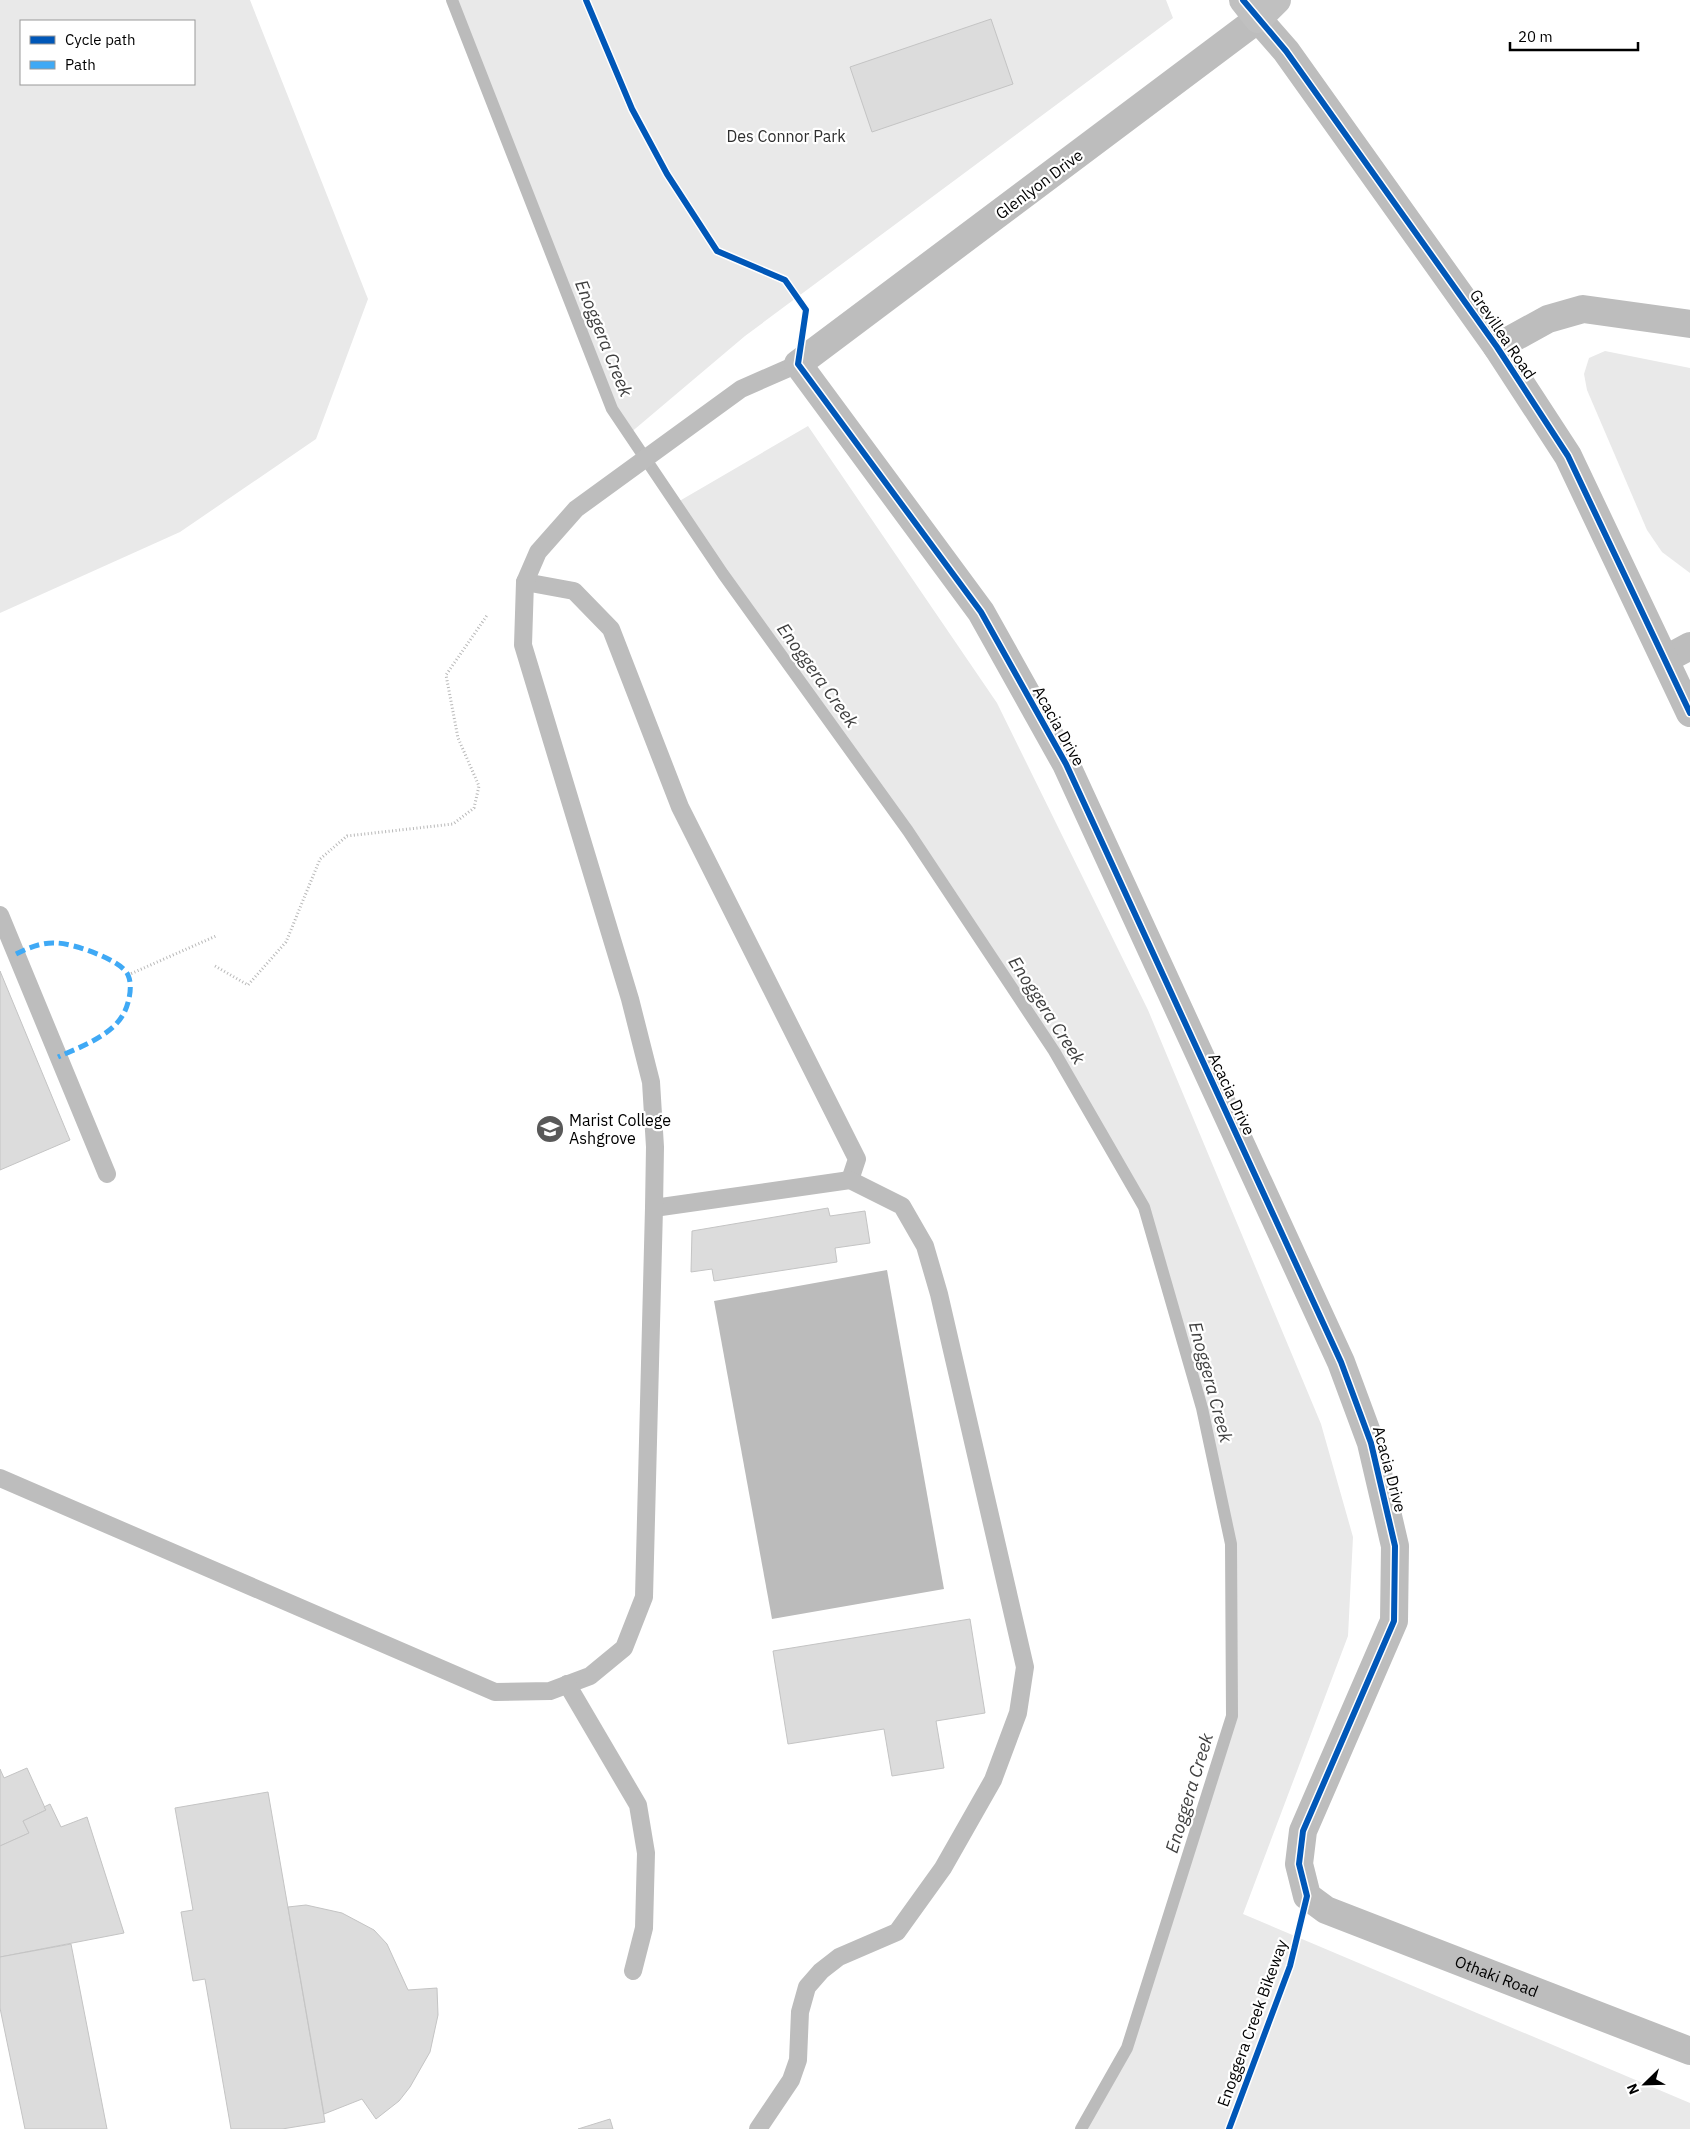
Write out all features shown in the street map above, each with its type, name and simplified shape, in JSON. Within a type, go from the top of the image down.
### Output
[{"type":"street","name":"Glenlyon Drive","points":[[798,364],[1250,9],[1277,0]]},
{"type":"street","name":"Grevillea Road","points":[[1250,9],[1286,51],[1497,347],[1568,456],[1690,713]]},
{"type":"street","points":[[1497,347],[1548,319],[1583,309],[1690,324]]},
{"type":"street","name":"Acacia Drive","points":[[798,364],[981,612],[1066,764],[1341,1362],[1371,1443],[1395,1546],[1394,1621],[1303,1831],[1299,1864],[1306,1896]]},
{"type":"street","points":[[1666,659],[1690,646]]},
{"type":"street","name":"Othaki Road","points":[[1306,1896],[1326,1910],[1690,2051]]},
{"type":"lane","points":[[0,1478],[495,1692],[550,1691],[590,1676],[624,1648],[644,1598],[654,1208],[654,1147],[650,1082],[630,999],[523,645],[524,582],[538,552],[576,509],[741,389],[798,364]]},
{"type":"lane","points":[[524,582],[574,592],[611,629],[680,806],[857,1159],[850,1180]]},
{"type":"lane","points":[[0,915],[107,1174]]},
{"type":"lane","points":[[654,1208],[850,1180],[902,1206],[925,1246],[939,1294],[1025,1668],[1018,1713],[993,1780],[943,1868],[897,1932],[839,1957],[821,1971],[807,1987],[800,2012],[798,2060],[791,2080],[758,2129]]},
{"type":"lane","points":[[567,1684],[638,1805],[646,1853],[644,1928],[634,1972]]},
{"type":"path","points":[[215,966],[248,985],[286,942],[320,859],[348,836],[453,824],[474,808],[479,786],[458,738],[446,675],[488,614]]},
{"type":"path","points":[[128,974],[216,936]]},
{"type":"green space","points":[[0,0],[250,0],[368,299],[316,439],[180,532],[0,613]]},
{"type":"green space","name":"Des Connor Park","points":[[452,0],[1166,0],[1173,18],[745,336],[629,434],[612,409]]},
{"type":"green space","points":[[1605,351],[1690,368],[1690,573],[1662,552],[1647,530],[1587,390],[1584,374],[1589,358]]},
{"type":"green space","points":[[808,426],[997,703],[1148,1010],[1321,1424],[1353,1537],[1348,1636],[1243,1914],[1690,2103],[1690,2129],[1081,2129],[1127,2048],[1232,1716],[1231,1544],[1202,1408],[1144,1207],[1054,1051],[908,831],[723,574],[676,503]]},
{"type":"shaded area","points":[[887,1270],[944,1589],[772,1619],[714,1301]]},
{"type":"building","points":[[991,19],[1013,84],[872,132],[850,67]]},
{"type":"building","points":[[0,971],[70,1140],[0,1170]]},
{"type":"building","points":[[828,1208],[830,1216],[865,1211],[870,1243],[835,1248],[837,1262],[714,1281],[712,1269],[691,1272],[692,1231]]},
{"type":"building","points":[[970,1619],[985,1713],[936,1721],[944,1768],[892,1776],[884,1729],[788,1744],[773,1651]]},
{"type":"building","points":[[27,1768],[46,1810],[23,1821],[29,1833],[0,1846],[0,1769],[4,1778]]},
{"type":"building","points":[[268,1792],[325,2122],[282,2129],[231,2129],[205,1979],[193,1981],[181,1912],[193,1910],[175,1808]]},
{"type":"building","points":[[50,1804],[61,1827],[87,1817],[124,1933],[0,1957],[0,1846],[29,1833],[23,1821],[46,1810],[44,1807]]},
{"type":"building","points":[[306,1905],[342,1913],[374,1930],[387,1944],[408,1990],[437,1988],[438,2015],[430,2052],[410,2087],[399,2101],[376,2119],[362,2099],[324,2114],[288,1907]]},
{"type":"building","points":[[71,1944],[107,2129],[25,2129],[0,2008],[0,1957]]},
{"type":"building","points":[[610,2119],[613,2129],[578,2129]]},
{"type":"waterway","name":"Enoggera Creek","points":[[452,0],[612,409],[723,574],[908,831],[1054,1051],[1144,1207],[1202,1408],[1231,1544],[1232,1716],[1127,2048],[1081,2129]]},
{"type":"marked path","points":[[16,954],[40,944],[63,944],[84,949],[107,958],[124,969],[128,975],[130,984],[129,999],[119,1021],[95,1040],[58,1057]]},
{"type":"cycle path","name":"Enoggera Creek Bikeway","points":[[586,0],[632,109],[667,174],[717,251],[785,280],[806,310],[798,364],[981,612],[1066,764],[1341,1362],[1371,1443],[1395,1546],[1394,1621],[1303,1831],[1299,1864],[1307,1896],[1290,1966],[1229,2129]]},
{"type":"cycle path","points":[[1243,0],[1286,51],[1497,347],[1568,456],[1690,713]]},
{"type":"place","name":"Marist College Ashgrove","points":[[550,1129]]}]
